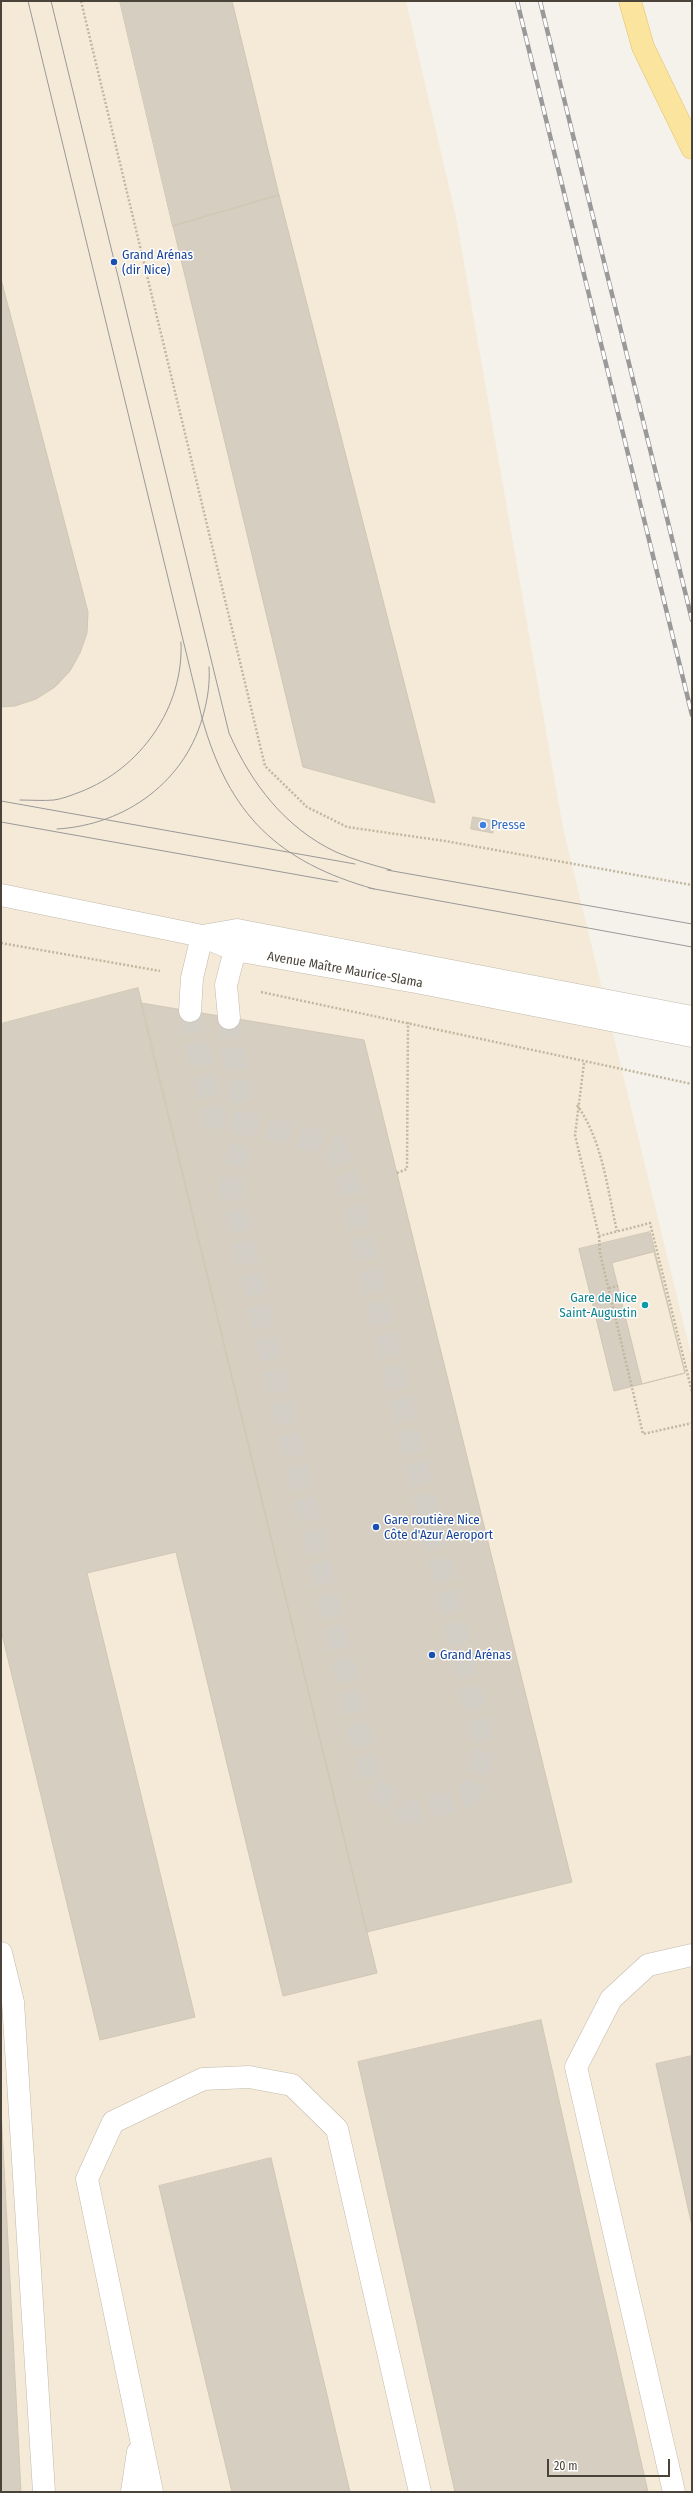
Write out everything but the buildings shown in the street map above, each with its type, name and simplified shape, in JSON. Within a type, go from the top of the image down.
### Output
[{"type":"main road","points":[[630,1],[643,47],[692,148]]},
{"type":"street","name":"Avenue Maître Maurice-Slama","points":[[1,895],[202,936],[235,950],[416,982],[692,1036]]},
{"type":"street","points":[[190,1011],[192,978],[202,936],[237,930],[692,1017]]},
{"type":"street","points":[[229,1018],[226,985],[235,950]]},
{"type":"street","points":[[1,1953],[13,2002],[44,2492]]},
{"type":"street","points":[[674,2492],[576,2067],[611,1999],[648,1965],[692,1954]]},
{"type":"street","points":[[152,2492],[87,2179],[113,2122],[203,2079],[249,2077],[292,2085],[337,2129],[420,2492]]},
{"type":"street","points":[[132,2492],[140,2439]]},
{"type":"path","points":[[81,1],[265,766],[307,807],[347,827],[445,841],[692,885]]},
{"type":"path","points":[[1,943],[140,966],[192,978]]},
{"type":"path","points":[[226,985],[408,1022],[584,1063],[692,1084]]},
{"type":"path","points":[[397,1172],[407,1169],[408,1022]]},
{"type":"path","points":[[584,1063],[577,1105],[575,1136],[599,1236],[600,1253],[643,1434],[692,1423]]},
{"type":"path","points":[[577,1105],[590,1124],[597,1142],[617,1231]]},
{"type":"path","points":[[599,1236],[650,1223],[692,1392]]},
{"type":"path","points":[[609,1288],[618,1286]]},
{"type":"shaded area","name":"Grand Arénas","points":[[1,1],[406,1],[456,217],[563,828],[692,1358],[692,2492],[1,2492]]},
{"type":"tunnel","points":[[190,1011],[213,1117],[229,1120],[245,1123],[275,1130],[336,1147],[349,1184],[485,1751],[470,1796],[408,1813],[372,1785],[231,1189],[244,1122],[229,1018]]},
{"type":"tram line","points":[[28,1],[202,718],[213,752],[227,782],[243,808],[262,830],[285,849],[310,865],[340,878],[374,889]]},
{"type":"tram line","points":[[51,1],[229,733],[259,786],[286,817],[301,830],[336,852],[391,870]]},
{"type":"tram line","points":[[20,800],[54,800],[80,792],[102,782],[122,768],[139,752],[154,733],[166,712],[175,690],[180,666],[181,642]]},
{"type":"tram line","points":[[57,829],[82,826],[107,819],[150,795],[168,778],[184,759],[196,737],[207,701],[209,667]]},
{"type":"tram line","points":[[1,801],[355,864]]},
{"type":"tram line","points":[[1,822],[338,882]]},
{"type":"tram line","points":[[387,870],[692,924]]},
{"type":"tram line","points":[[369,888],[692,947]]},
{"type":"railway","points":[[517,1],[692,715]]},
{"type":"railway","points":[[540,1],[692,620]]},
{"type":"place","name":"Grand Arénas (dir Nice)","points":[[114,262]]},
{"type":"place","name":"Presse","points":[[483,825]]},
{"type":"place","name":"Gare de Nice Saint-Augustin","points":[[645,1305]]},
{"type":"place","name":"Gare routière Nice Côte d'Azur Aeroport","points":[[376,1527]]},
{"type":"place","name":"Grand Arénas","points":[[432,1655]]}]
